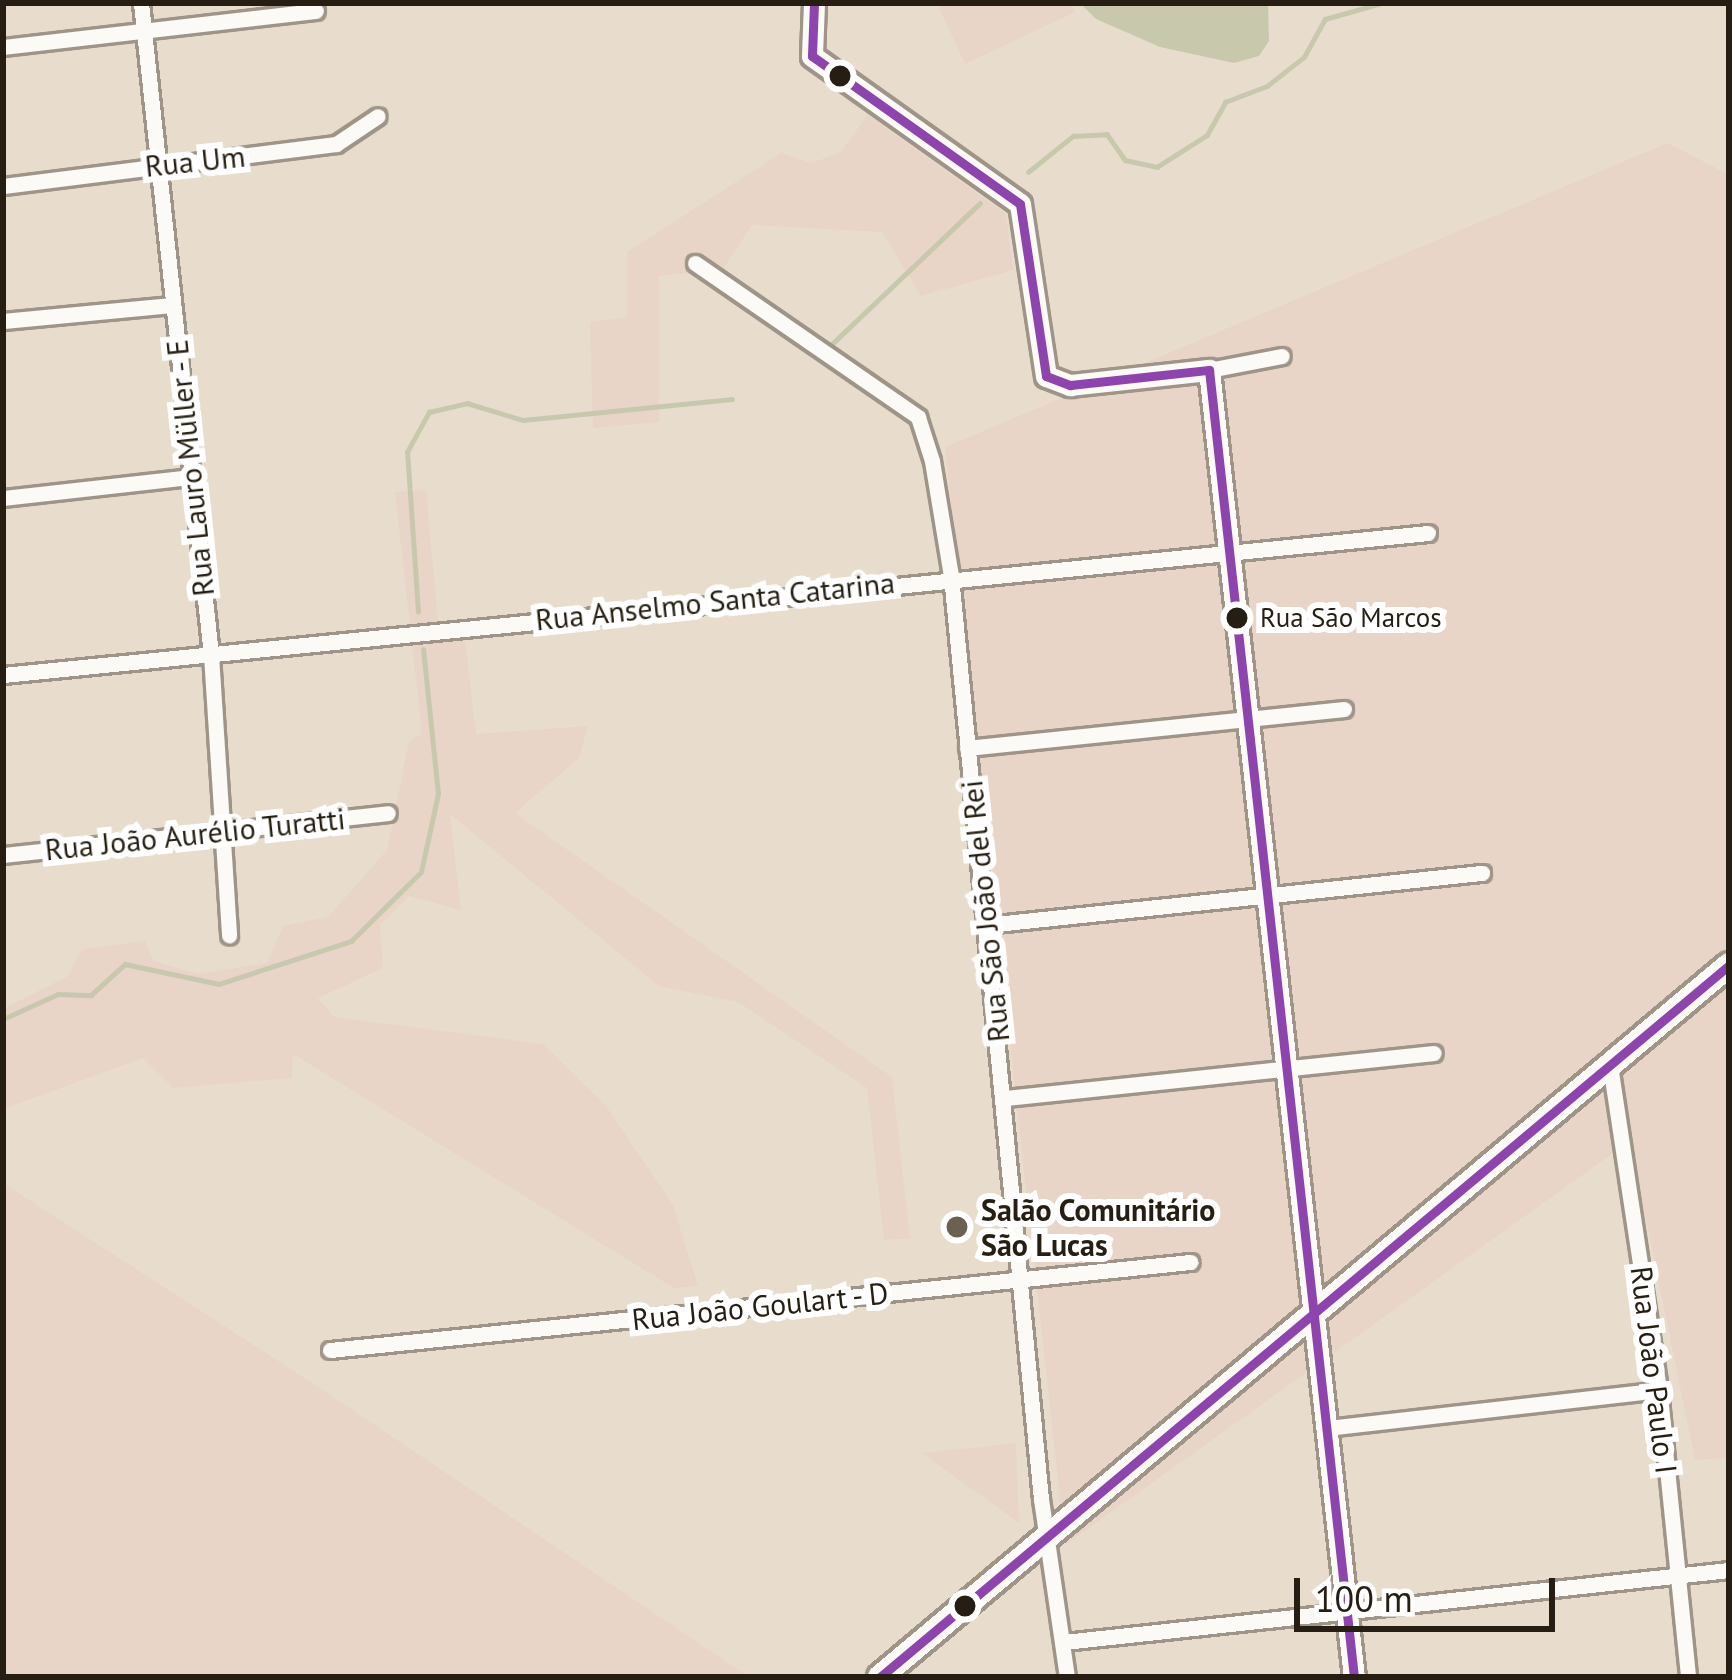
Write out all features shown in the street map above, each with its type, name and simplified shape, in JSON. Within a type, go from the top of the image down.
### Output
[{"type":"main road","points":[[880,1677],[1729,965]]},
{"type":"street","name":"Rua Lauro Müller - E","points":[[141,3],[211,655],[230,935]]},
{"type":"street","points":[[814,3],[812,56],[1020,204],[1042,368],[1052,382],[1209,370],[1282,356]]},
{"type":"street","points":[[3,47],[316,11]]},
{"type":"street","name":"Rua Um","points":[[3,186],[336,143],[378,116]]},
{"type":"street","name":"Rua São João del Rei","points":[[695,263],[917,417],[951,575],[1048,1536],[1067,1677]]},
{"type":"street","points":[[3,321],[172,304]]},
{"type":"street","points":[[1209,370],[1234,554],[1354,1677]]},
{"type":"street","points":[[3,498],[191,477]]},
{"type":"street","name":"Rua Anselmo Santa Catarina","points":[[3,676],[951,575],[1234,554],[1428,532]]},
{"type":"street","points":[[967,748],[1344,709]]},
{"type":"street","name":"Rua João Aurélio Turatti","points":[[3,855],[388,813]]},
{"type":"street","points":[[986,925],[1482,873]]},
{"type":"street","points":[[1006,1098],[1434,1053]]},
{"type":"street","name":"Rua João Paulo I","points":[[1610,1065],[1659,1390],[1688,1677]]},
{"type":"street","name":"Rua João Goulart - D","points":[[330,1350],[1190,1262]]},
{"type":"street","points":[[1327,1428],[1659,1390]]},
{"type":"street","points":[[1064,1642],[1729,1570]]},
{"type":"shaded area","points":[[950,3],[1071,3],[1075,12],[965,64],[939,8]]},
{"type":"shaded area","points":[[1080,3],[1268,3],[1269,41],[1259,56],[1234,63],[1160,47],[1096,19]]},
{"type":"shaded area","points":[[868,115],[1006,214],[1013,270],[921,296],[882,232],[752,225],[723,269],[659,276],[659,422],[593,428],[590,322],[627,317],[627,252],[781,153],[812,163],[840,152]]},
{"type":"shaded area","points":[[1668,143],[1729,175],[1729,1458],[1695,1460],[1630,1141],[1065,1545],[945,447]]},
{"type":"shaded area","points":[[426,490],[440,642],[465,641],[476,734],[588,726],[579,758],[515,813],[892,1077],[910,1238],[884,1240],[867,1088],[738,1002],[659,986],[450,814],[461,910],[409,896],[380,925],[383,968],[318,998],[334,1017],[543,1044],[606,1106],[673,1205],[698,1286],[674,1288],[293,1054],[292,1078],[173,1088],[143,1058],[3,1109],[3,1009],[68,976],[82,949],[145,941],[153,961],[198,974],[267,963],[283,926],[328,917],[387,850],[409,741],[422,734],[395,492]]},
{"type":"shaded area","points":[[3,1183],[317,1386],[749,1677],[3,1677]]},
{"type":"shaded area","points":[[1016,1443],[1019,1523],[922,1453]]},
{"type":"waterway","points":[[1028,172],[1073,136],[1107,134],[1125,160],[1157,167],[1207,135],[1225,102],[1267,86],[1304,57],[1325,19],[1382,3]]},
{"type":"waterway","points":[[832,344],[980,203]]},
{"type":"waterway","points":[[418,612],[407,452],[429,412],[467,403],[523,420],[732,399]]},
{"type":"waterway","points":[[3,1019],[58,994],[91,995],[125,964],[219,984],[351,941],[421,872],[438,794],[423,650]]},
{"type":"transit line","points":[[814,3],[812,56],[1020,204],[1046,376],[1070,385],[1209,370],[1354,1677]]},
{"type":"transit line","points":[[880,1677],[1729,965]]},
{"type":"place","name":"Rua São Marcos","points":[[1237,618]]},
{"type":"place","name":"Salão Comunitário São Lucas","points":[[957,1227]]}]
